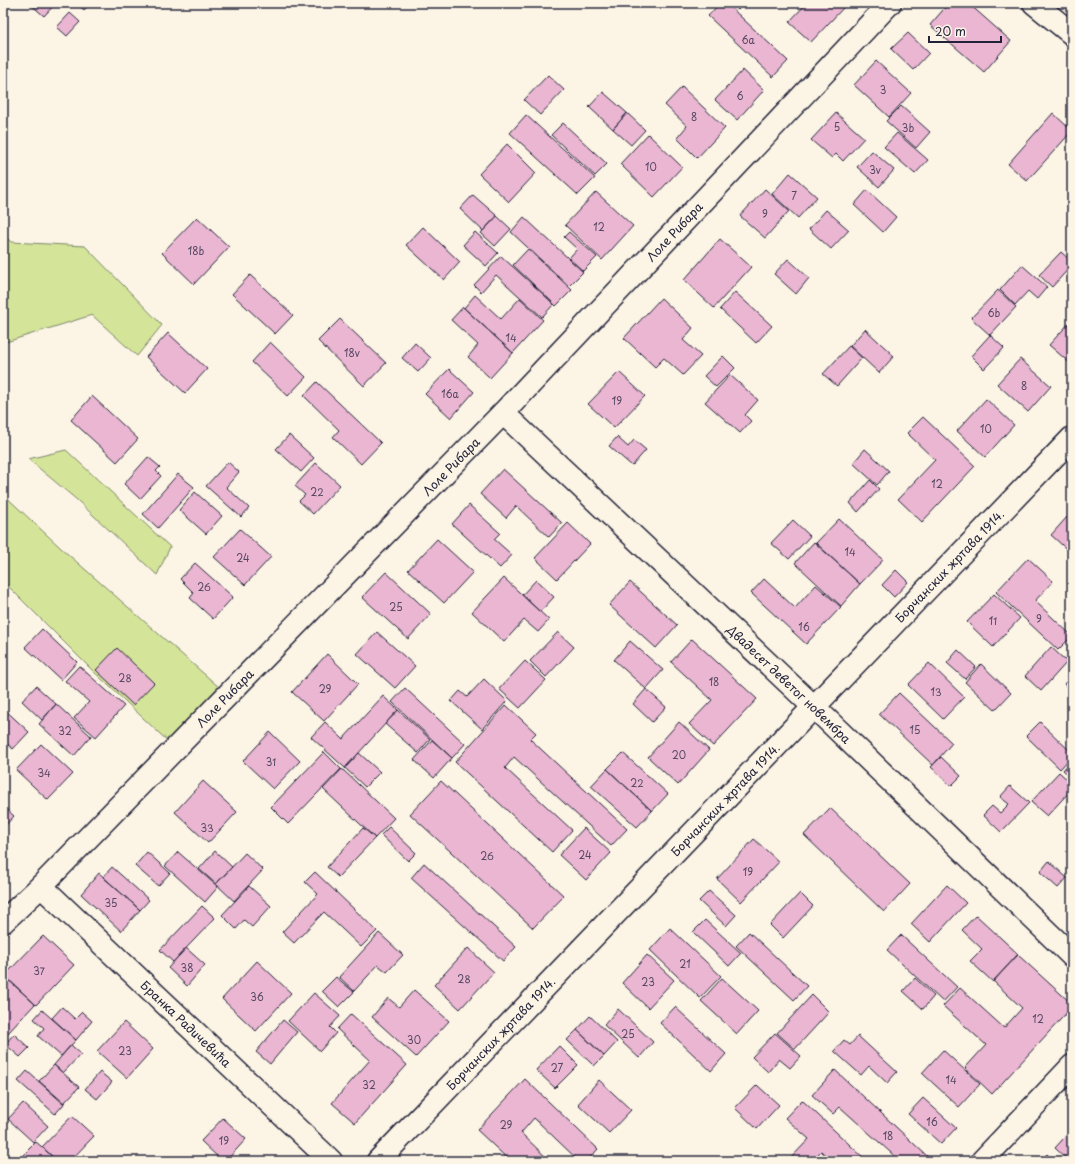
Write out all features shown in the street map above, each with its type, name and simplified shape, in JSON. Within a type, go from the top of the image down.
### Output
[{"type":"street","name":"Лоле Рибара","points":[[3,922],[41,886],[503,414],[890,3]]},
{"type":"street","points":[[1034,3],[1072,34]]},
{"type":"street","name":"Двадесет деветог новембра","points":[[503,414],[814,707],[1072,956]]},
{"type":"street","name":"Борчанских жртава 1914.","points":[[378,1161],[1072,438]]},
{"type":"street","name":"Бранка Радичевића","points":[[41,886],[331,1161]]},
{"type":"street","points":[[982,1161],[1072,1066]]},
{"type":"green space","points":[[3,234],[11,242],[85,246],[162,325],[137,356],[92,315],[3,343]]},
{"type":"green space","points":[[66,450],[170,547],[157,575],[77,500],[28,459]]},
{"type":"green space","points":[[3,494],[62,549],[228,695],[175,748],[92,670],[3,581]]},
{"type":"building","points":[[29,3],[56,3],[44,16]]},
{"type":"building","points":[[76,3],[91,3],[84,10]]},
{"type":"building","points":[[720,3],[726,3],[788,61],[773,77],[708,16]]},
{"type":"building","points":[[730,3],[745,3],[738,10]]},
{"type":"building","points":[[807,3],[841,3],[845,6],[811,42],[789,22]]},
{"type":"building","points":[[949,3],[968,3],[1011,41],[984,72],[930,25]]},
{"type":"building","points":[[70,13],[80,22],[67,36],[57,27]]},
{"type":"building","points":[[908,33],[929,53],[913,70],[891,49]]},
{"type":"building","points":[[876,61],[911,93],[889,117],[854,85]]},
{"type":"building","points":[[743,70],[764,90],[737,120],[715,100]]},
{"type":"building","points":[[548,75],[564,90],[540,115],[524,100]]},
{"type":"building","points":[[682,87],[725,128],[697,158],[677,138],[687,126],[665,105]]},
{"type":"building","points":[[603,92],[627,113],[613,129],[589,107]]},
{"type":"building","points":[[901,106],[930,132],[916,148],[886,121]]},
{"type":"building","points":[[627,113],[645,130],[631,145],[613,129]]},
{"type":"building","points":[[836,113],[864,138],[843,161],[836,154],[832,158],[811,140]]},
{"type":"building","points":[[1053,113],[1072,131],[1027,181],[1008,164]]},
{"type":"building","points":[[526,115],[595,178],[578,195],[510,133]]},
{"type":"building","points":[[563,123],[607,164],[595,176],[551,135]]},
{"type":"building","points":[[897,133],[928,160],[915,174],[884,147]]},
{"type":"building","points":[[648,134],[682,167],[654,197],[620,164]]},
{"type":"building","points":[[507,144],[536,173],[509,202],[479,174]]},
{"type":"building","points":[[872,151],[894,170],[879,187],[857,167]]},
{"type":"building","points":[[790,173],[817,197],[798,218],[772,194]]},
{"type":"building","points":[[765,189],[789,211],[765,238],[740,216]]},
{"type":"building","points":[[867,190],[896,217],[883,232],[854,205]]},
{"type":"building","points":[[596,192],[633,226],[602,260],[565,225]]},
{"type":"building","points":[[473,195],[497,216],[483,231],[460,209]]},
{"type":"building","points":[[826,210],[849,230],[831,249],[809,229]]},
{"type":"building","points":[[497,216],[511,229],[495,246],[481,233]]},
{"type":"building","points":[[197,217],[229,247],[194,284],[162,253]]},
{"type":"building","points":[[524,217],[583,272],[569,286],[511,232]]},
{"type":"building","points":[[423,227],[460,262],[444,280],[406,245]]},
{"type":"building","points":[[475,232],[498,253],[486,266],[463,245]]},
{"type":"building","points":[[569,232],[597,257],[583,271],[569,258],[577,249],[564,237]]},
{"type":"building","points":[[720,239],[751,267],[714,308],[684,280]]},
{"type":"building","points":[[528,249],[572,290],[556,306],[513,265]]},
{"type":"building","points":[[1061,252],[1072,262],[1072,265],[1052,287],[1039,275]]},
{"type":"building","points":[[501,256],[554,304],[542,317],[496,275],[481,292],[474,285]]},
{"type":"building","points":[[788,259],[809,278],[796,294],[774,274]]},
{"type":"building","points":[[1022,265],[1047,287],[1037,299],[1028,291],[1015,305],[1000,290]]},
{"type":"building","points":[[250,275],[293,315],[275,334],[232,294]]},
{"type":"building","points":[[998,290],[1016,307],[990,335],[971,318]]},
{"type":"building","points":[[735,292],[772,326],[756,343],[720,309]]},
{"type":"building","points":[[475,295],[501,319],[520,298],[543,320],[513,353],[464,308]]},
{"type":"building","points":[[661,298],[693,328],[683,340],[701,356],[683,375],[664,358],[655,367],[624,338]]},
{"type":"building","points":[[463,307],[513,353],[490,378],[468,357],[478,345],[451,320]]},
{"type":"building","points":[[340,319],[386,363],[364,386],[318,341]]},
{"type":"building","points":[[1072,320],[1072,365],[1049,345]]},
{"type":"building","points":[[865,329],[894,356],[879,373],[850,346]]},
{"type":"building","points":[[168,333],[207,369],[185,393],[146,357]]},
{"type":"building","points":[[990,335],[1004,348],[984,369],[971,356]]},
{"type":"building","points":[[270,342],[306,377],[288,396],[252,362]]},
{"type":"building","points":[[415,343],[431,358],[418,372],[402,358]]},
{"type":"building","points":[[849,346],[862,358],[837,386],[823,374]]},
{"type":"building","points":[[723,356],[735,368],[716,387],[704,376]]},
{"type":"building","points":[[1020,359],[1051,386],[1028,412],[997,384]]},
{"type":"building","points":[[449,369],[474,392],[451,418],[425,394]]},
{"type":"building","points":[[619,372],[645,396],[614,428],[588,404]]},
{"type":"building","points":[[730,375],[758,400],[745,415],[751,421],[740,433],[705,402]]},
{"type":"building","points":[[317,382],[381,443],[361,464],[333,437],[339,430],[304,396]]},
{"type":"building","points":[[92,396],[138,439],[117,462],[71,420]]},
{"type":"building","points":[[986,399],[1014,425],[985,457],[957,431]]},
{"type":"building","points":[[923,417],[975,466],[922,522],[898,499],[935,460],[907,433]]},
{"type":"building","points":[[289,435],[314,458],[301,472],[276,449]]},
{"type":"building","points":[[617,437],[628,447],[634,440],[646,450],[632,466],[609,446]]},
{"type":"building","points":[[865,449],[889,471],[877,485],[853,463]]},
{"type":"building","points":[[148,457],[160,467],[156,471],[161,476],[140,499],[124,484]]},
{"type":"building","points":[[228,462],[239,472],[226,487],[249,508],[241,517],[206,486]]},
{"type":"building","points":[[316,463],[340,485],[313,514],[299,501],[305,495],[295,486]]},
{"type":"building","points":[[503,469],[562,523],[549,537],[516,506],[506,518],[480,494]]},
{"type":"building","points":[[178,474],[194,487],[158,528],[143,514]]},
{"type":"building","points":[[870,480],[879,489],[858,512],[850,503]]},
{"type":"building","points":[[195,492],[222,516],[206,534],[179,510]]},
{"type":"building","points":[[469,505],[500,533],[494,539],[512,555],[500,568],[452,524]]},
{"type":"building","points":[[1067,517],[1072,521],[1072,554],[1051,535]]},
{"type":"building","points":[[839,519],[883,560],[860,584],[816,543]]},
{"type":"building","points":[[793,520],[810,536],[789,559],[771,543]]},
{"type":"building","points":[[568,523],[590,544],[557,579],[535,558]]},
{"type":"building","points":[[240,529],[271,557],[245,585],[214,557]]},
{"type":"building","points":[[437,539],[473,572],[444,603],[408,570]]},
{"type":"building","points":[[814,542],[860,584],[841,606],[795,563]]},
{"type":"building","points":[[1028,558],[1053,581],[1035,601],[1072,636],[1058,650],[996,592]]},
{"type":"building","points":[[195,563],[233,597],[213,619],[190,598],[194,593],[180,579]]},
{"type":"building","points":[[896,570],[908,582],[894,597],[882,585]]},
{"type":"building","points":[[386,572],[431,614],[408,639],[362,597]]},
{"type":"building","points":[[504,578],[549,620],[538,632],[524,620],[504,642],[472,612]]},
{"type":"building","points":[[764,579],[795,608],[816,585],[841,607],[806,644],[751,593]]},
{"type":"building","points":[[536,580],[554,597],[540,612],[522,595]]},
{"type":"building","points":[[630,582],[677,625],[656,648],[609,605]]},
{"type":"building","points":[[994,594],[1020,618],[993,647],[967,622]]},
{"type":"building","points":[[42,629],[77,662],[61,680],[25,647]]},
{"type":"building","points":[[377,632],[415,666],[395,688],[357,654]]},
{"type":"building","points":[[558,632],[574,647],[546,677],[530,661]]},
{"type":"building","points":[[692,639],[757,699],[713,746],[689,724],[712,700],[671,662]]},
{"type":"building","points":[[630,641],[663,670],[646,689],[614,660]]},
{"type":"building","points":[[1051,647],[1067,662],[1041,691],[1025,676]]},
{"type":"building","points":[[117,648],[154,683],[133,705],[96,670]]},
{"type":"building","points":[[958,650],[976,667],[965,679],[947,663]]},
{"type":"building","points":[[327,654],[358,684],[324,721],[292,692]]},
{"type":"building","points":[[525,661],[546,680],[520,708],[499,689]]},
{"type":"building","points":[[929,663],[964,697],[943,719],[908,685]]},
{"type":"building","points":[[981,664],[1011,693],[995,710],[965,682]]},
{"type":"building","points":[[79,666],[124,706],[96,737],[74,718],[89,702],[65,681]]},
{"type":"building","points":[[1072,675],[1072,692],[1064,684]]},
{"type":"building","points":[[484,679],[507,701],[482,729],[451,701],[460,691],[467,697]]},
{"type":"building","points":[[36,686],[56,704],[42,720],[22,701]]},
{"type":"building","points":[[405,688],[465,744],[452,758],[392,702]]},
{"type":"building","points":[[646,689],[666,707],[652,722],[633,704]]},
{"type":"building","points":[[899,693],[952,743],[933,765],[879,714]]},
{"type":"building","points":[[383,696],[398,710],[345,768],[311,737],[325,722],[343,739]]},
{"type":"building","points":[[56,704],[91,736],[74,756],[39,724]]},
{"type":"building","points":[[506,705],[536,733],[530,739],[627,829],[611,846],[514,757],[505,768],[572,830],[552,852],[455,762]]},
{"type":"building","points":[[3,708],[29,732],[13,749],[3,740]]},
{"type":"building","points":[[398,710],[430,739],[418,753],[385,724]]},
{"type":"building","points":[[679,722],[709,750],[678,785],[648,757]]},
{"type":"building","points":[[1040,722],[1072,753],[1072,756],[1060,769],[1026,736]]},
{"type":"building","points":[[270,732],[300,761],[273,789],[243,761]]},
{"type":"building","points":[[432,740],[452,758],[434,778],[414,760]]},
{"type":"building","points":[[41,744],[73,774],[48,800],[16,770]]},
{"type":"building","points":[[324,752],[341,769],[288,824],[271,807]]},
{"type":"building","points":[[359,753],[380,772],[365,787],[345,768]]},
{"type":"building","points":[[623,753],[668,794],[652,811],[607,769]]},
{"type":"building","points":[[941,757],[961,776],[951,786],[931,767]]},
{"type":"building","points":[[1072,760],[1072,778],[1063,770]]},
{"type":"building","points":[[342,769],[394,818],[375,838],[323,789]]},
{"type":"building","points":[[607,769],[652,811],[637,827],[591,786]]},
{"type":"building","points":[[1059,772],[1072,784],[1072,789],[1047,816],[1031,802]]},
{"type":"building","points":[[203,781],[237,812],[208,843],[175,812]]},
{"type":"building","points":[[441,781],[564,896],[533,928],[410,814]]},
{"type":"building","points":[[1010,786],[1029,803],[1001,832],[983,815],[992,806],[1000,813],[1009,804],[1000,797]]},
{"type":"building","points":[[3,806],[14,816],[3,828]]},
{"type":"building","points":[[830,808],[910,884],[884,912],[804,835]]},
{"type":"building","points":[[389,827],[416,853],[408,861],[381,835]]},
{"type":"building","points":[[363,828],[375,838],[338,877],[327,867]]},
{"type":"building","points":[[584,828],[611,853],[586,880],[559,855]]},
{"type":"building","points":[[754,839],[779,862],[741,902],[717,879]]},
{"type":"building","points":[[215,851],[232,867],[216,884],[199,869]]},
{"type":"building","points":[[147,852],[170,873],[158,886],[135,866]]},
{"type":"building","points":[[178,852],[218,887],[205,902],[165,866]]},
{"type":"building","points":[[245,853],[263,870],[234,901],[216,884]]},
{"type":"building","points":[[1049,861],[1067,878],[1058,888],[1040,872]]},
{"type":"building","points":[[424,863],[516,947],[503,961],[411,878]]},
{"type":"building","points":[[112,867],[149,900],[140,910],[103,877]]},
{"type":"building","points":[[315,872],[377,931],[361,947],[324,912],[294,943],[282,932],[318,894],[305,882]]},
{"type":"building","points":[[99,873],[140,910],[121,931],[81,894]]},
{"type":"building","points":[[947,885],[966,903],[930,942],[911,924]]},
{"type":"building","points":[[249,886],[271,906],[252,927],[244,920],[236,929],[222,915]]},
{"type":"building","points":[[709,891],[736,915],[726,926],[699,901]]},
{"type":"building","points":[[800,893],[813,906],[783,938],[770,925]]},
{"type":"building","points":[[202,906],[215,918],[173,962],[160,950]]},
{"type":"building","points":[[976,915],[1018,954],[993,982],[970,961],[982,949],[962,930]]},
{"type":"building","points":[[705,920],[741,953],[729,966],[693,932]]},
{"type":"building","points":[[670,928],[721,976],[700,998],[650,950]]},
{"type":"building","points":[[749,932],[807,986],[794,1000],[736,946]]},
{"type":"building","points":[[379,933],[403,955],[387,972],[378,965],[354,991],[339,977]]},
{"type":"building","points":[[901,935],[957,987],[943,1002],[887,950]]},
{"type":"building","points":[[43,936],[74,965],[36,1005],[4,976]]},
{"type":"building","points":[[186,948],[205,965],[187,986],[168,968]]},
{"type":"building","points":[[468,948],[494,972],[460,1009],[434,985]]},
{"type":"building","points":[[647,955],[674,980],[648,1008],[622,983]]},
{"type":"building","points":[[1018,955],[1072,1004],[1072,1007],[992,1094],[965,1068],[986,1045],[943,1006],[960,988],[1004,1028],[1022,1008],[993,981]]},
{"type":"building","points":[[257,961],[291,993],[256,1031],[222,999]]},
{"type":"building","points":[[336,977],[354,992],[339,1007],[322,991]]},
{"type":"building","points":[[7,978],[35,1004],[8,1033],[3,1028],[3,983]]},
{"type":"building","points":[[722,978],[758,1011],[737,1034],[701,1001]]},
{"type":"building","points":[[915,978],[934,996],[923,1009],[903,991]]},
{"type":"building","points":[[414,990],[449,1021],[416,1057],[372,1017],[388,998],[399,1007]]},
{"type":"building","points":[[314,993],[340,1016],[330,1027],[336,1033],[320,1051],[288,1021]]},
{"type":"building","points":[[812,995],[829,1012],[795,1049],[777,1033]]},
{"type":"building","points":[[62,1007],[75,1019],[82,1012],[92,1021],[76,1040],[52,1018]]},
{"type":"building","points":[[675,1007],[726,1054],[711,1071],[660,1023]]},
{"type":"building","points":[[618,1009],[653,1042],[639,1058],[604,1025]]},
{"type":"building","points":[[42,1010],[76,1040],[61,1056],[38,1036],[44,1028],[34,1019]]},
{"type":"building","points":[[351,1014],[407,1065],[355,1123],[332,1103],[370,1060],[337,1029]]},
{"type":"building","points":[[590,1016],[617,1042],[604,1056],[577,1030]]},
{"type":"building","points":[[283,1020],[297,1032],[270,1064],[256,1052]]},
{"type":"building","points":[[124,1022],[153,1049],[127,1078],[97,1051]]},
{"type":"building","points":[[577,1030],[604,1056],[594,1066],[567,1040]]},
{"type":"building","points":[[775,1033],[801,1056],[790,1068],[779,1059],[768,1072],[752,1057]]},
{"type":"building","points":[[14,1034],[29,1048],[20,1057],[5,1044]]},
{"type":"building","points":[[858,1036],[897,1072],[887,1083],[869,1066],[861,1075],[834,1051],[844,1040],[850,1045]]},
{"type":"building","points":[[71,1045],[81,1054],[63,1073],[54,1065]]},
{"type":"building","points":[[559,1046],[578,1065],[555,1088],[536,1070]]},
{"type":"building","points":[[943,1050],[980,1084],[959,1107],[922,1073]]},
{"type":"building","points":[[54,1065],[79,1087],[64,1103],[39,1081]]},
{"type":"building","points":[[835,1070],[927,1156],[922,1161],[900,1161],[840,1107],[833,1114],[812,1095]]},
{"type":"building","points":[[27,1071],[64,1104],[55,1114],[18,1081]]},
{"type":"building","points":[[100,1072],[112,1082],[97,1099],[85,1089]]},
{"type":"building","points":[[525,1079],[598,1149],[587,1161],[579,1161],[534,1118],[521,1133],[550,1161],[510,1161],[477,1130]]},
{"type":"building","points":[[599,1080],[631,1110],[609,1133],[578,1104]]},
{"type":"building","points":[[757,1085],[779,1105],[757,1129],[735,1108]]},
{"type":"building","points":[[923,1098],[956,1128],[941,1144],[908,1114]]},
{"type":"building","points":[[802,1100],[867,1161],[832,1161],[821,1151],[812,1161],[788,1161],[809,1139],[785,1118]]},
{"type":"building","points":[[23,1103],[48,1126],[33,1142],[8,1119]]},
{"type":"building","points":[[72,1116],[94,1136],[70,1161],[57,1161],[42,1147]]},
{"type":"building","points":[[223,1118],[246,1139],[226,1161],[222,1161],[201,1141]]},
{"type":"building","points":[[1072,1129],[1072,1161],[1069,1161],[1055,1148]]},
{"type":"building","points":[[36,1142],[57,1161],[22,1161],[20,1158]]},
{"type":"building","points":[[1047,1154],[1054,1161],[1040,1161]]}]
